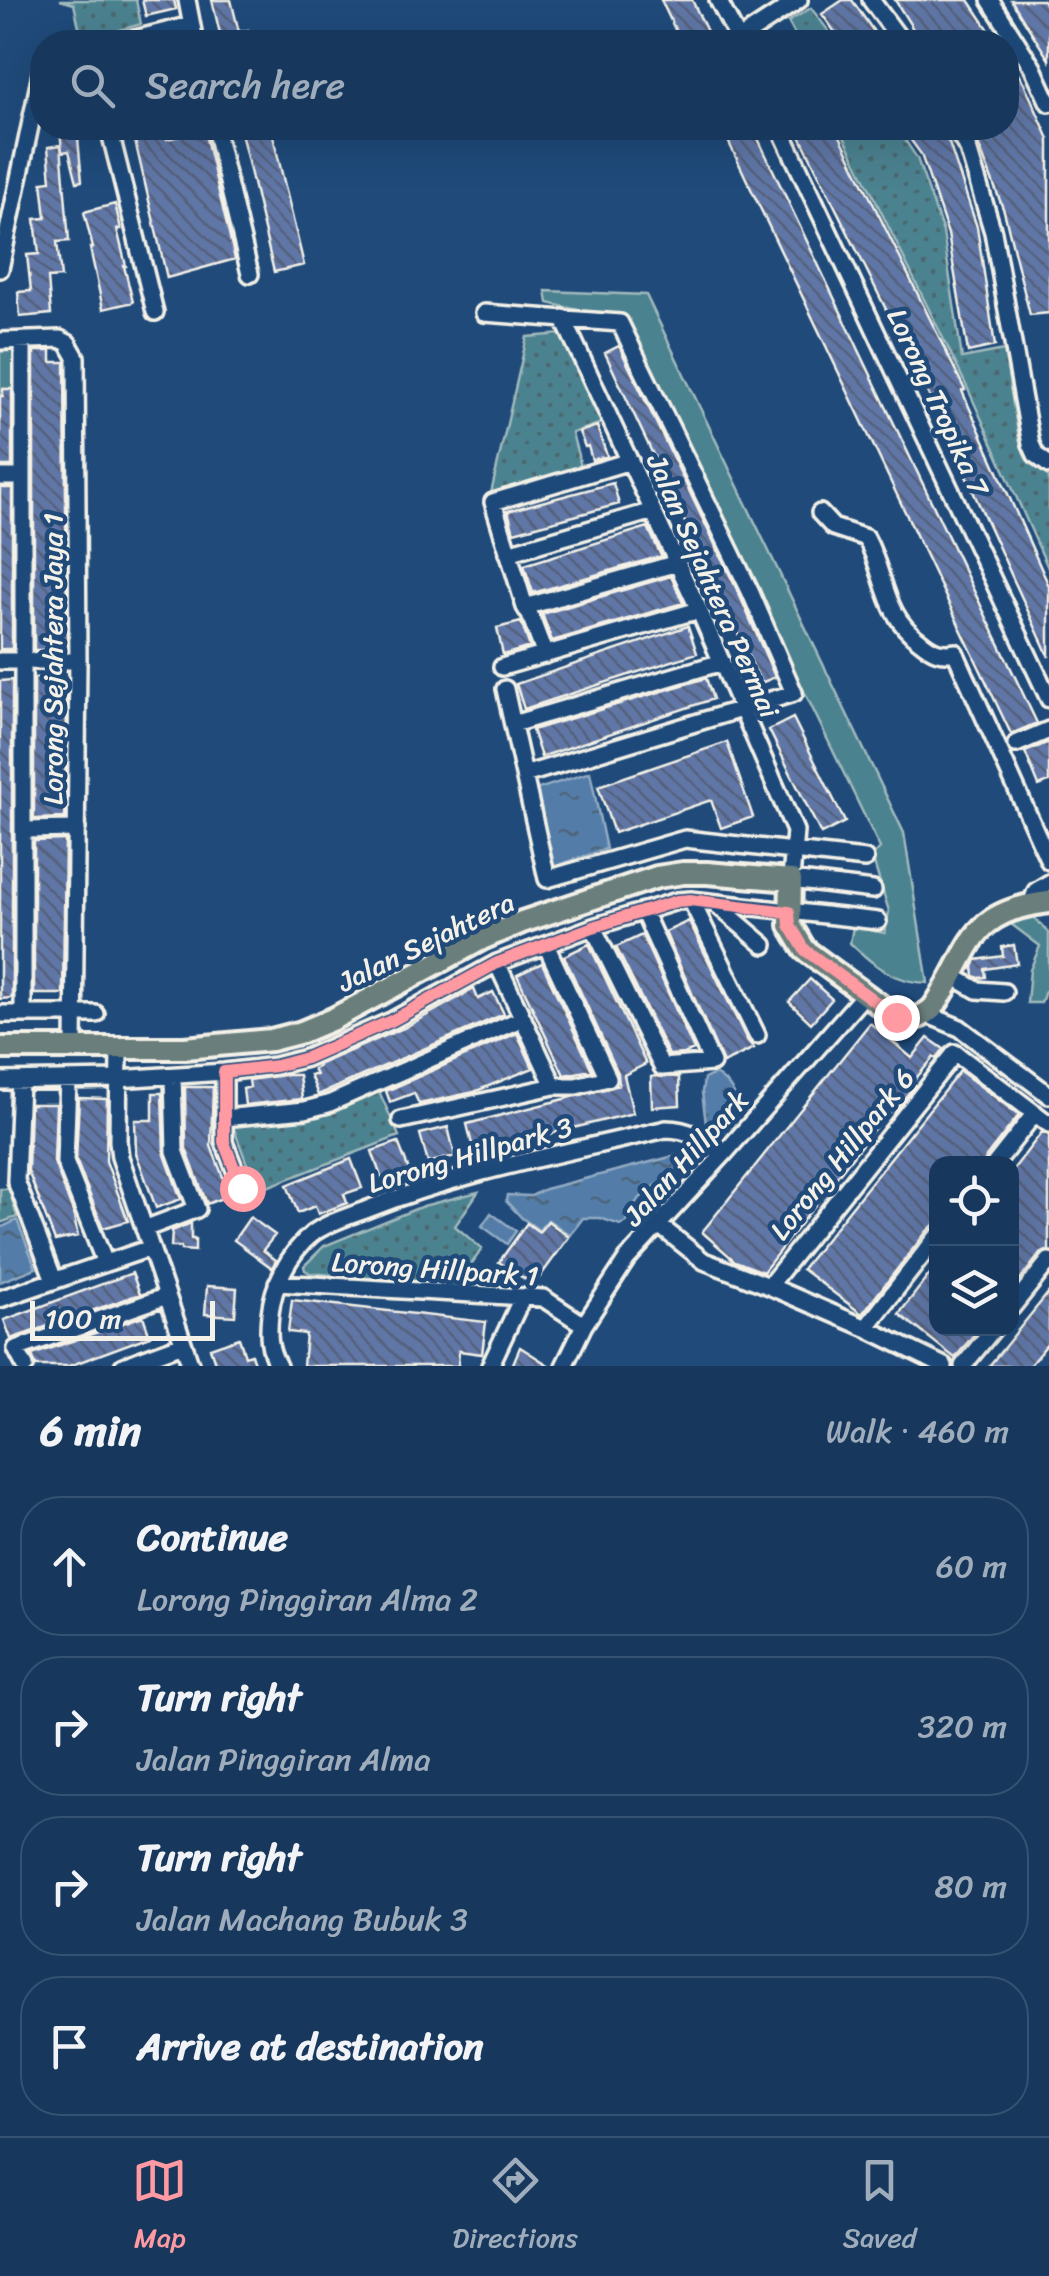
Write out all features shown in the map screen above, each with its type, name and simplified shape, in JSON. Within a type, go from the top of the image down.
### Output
[{"type":"main road","name":"Jalan Sejahtera","points":[[0,1048],[217,1047],[272,1040],[333,1019],[484,938],[658,877],[707,872],[791,880]]},
{"type":"main road","points":[[791,880],[790,925],[805,950],[864,995],[911,1020],[926,1014],[938,1000],[971,941],[991,920],[1004,911],[1040,903]]},
{"type":"street","points":[[186,0],[192,30]]},
{"type":"street","points":[[718,0],[733,30]]},
{"type":"street","points":[[755,30],[799,0]]},
{"type":"street","points":[[871,0],[893,30]]},
{"type":"street","points":[[990,0],[1009,30]]},
{"type":"street","points":[[171,30],[191,25]]},
{"type":"street","points":[[1019,45],[1049,104]]},
{"type":"street","points":[[0,268],[30,126]]},
{"type":"street","points":[[112,140],[155,312]]},
{"type":"street","points":[[219,140],[250,274]]},
{"type":"street","name":"Lorong Tropika 7","points":[[786,140],[1049,699]]},
{"type":"street","points":[[962,140],[993,232],[1031,444],[1049,465]]},
{"type":"street","points":[[484,312],[620,323],[750,591],[794,694],[524,775]]},
{"type":"street","name":"Jalan Sejahtera Permai","points":[[563,318],[699,610],[795,831],[791,880]]},
{"type":"street","name":"Lorong Sejahtera Jaya 1","points":[[0,341],[60,340],[68,343],[76,358],[74,1047]]},
{"type":"street","points":[[22,341],[23,1014]]},
{"type":"street","points":[[545,655],[525,607],[493,502],[630,461]]},
{"type":"street","points":[[0,477],[23,477]]},
{"type":"street","points":[[508,552],[653,511]]},
{"type":"street","points":[[820,513],[834,527],[866,538],[876,557],[888,602],[903,628],[934,652],[956,652],[1049,860]]},
{"type":"street","points":[[525,607],[676,563]]},
{"type":"street","points":[[502,668],[699,610]]},
{"type":"street","points":[[0,661],[78,661]]},
{"type":"street","points":[[512,724],[722,662]]},
{"type":"street","points":[[505,689],[547,878],[684,839],[864,860]]},
{"type":"street","points":[[1016,744],[1049,730]]},
{"type":"street","points":[[24,830],[77,829]]},
{"type":"street","name":"Jalan Sejahtera","points":[[791,880],[873,890]]},
{"type":"street","points":[[1040,903],[1036,891],[1049,883]]},
{"type":"street","points":[[690,900],[756,1035]]},
{"type":"street","points":[[0,1081],[173,1076],[276,1066],[306,1058],[393,1020],[497,963],[677,901],[878,922]]},
{"type":"street","points":[[716,904],[764,945]]},
{"type":"street","points":[[593,927],[662,1067],[712,1063],[642,910]]},
{"type":"street","points":[[401,1120],[608,1078],[546,946]]},
{"type":"street","points":[[497,963],[554,1086]]},
{"type":"street","points":[[951,975],[976,990],[1004,992]]},
{"type":"street","name":"Jalan Hillpark","points":[[564,1366],[584,1324],[627,1259],[864,995]]},
{"type":"street","points":[[0,1014],[96,1014]]},
{"type":"street","points":[[926,1014],[960,1028],[1049,1095]]},
{"type":"street","points":[[223,1118],[328,1104],[523,1018]]},
{"type":"street","points":[[119,1048],[120,1157],[191,1366]]},
{"type":"street","name":"Lorong Hillpark 6","points":[[769,1286],[955,1052],[1035,1112]]},
{"type":"street","points":[[224,1072],[224,1142],[242,1188]]},
{"type":"street","points":[[144,1229],[196,1209],[175,1151],[173,1076]]},
{"type":"street","points":[[68,1080],[65,1162],[104,1263]]},
{"type":"street","points":[[20,1081],[18,1132],[8,1181],[54,1280]]},
{"type":"street","points":[[1001,1156],[1035,1112],[1049,1124]]},
{"type":"street","name":"Lorong Hillpark 3","points":[[278,1366],[268,1336],[277,1283],[291,1258],[312,1234],[335,1222],[427,1187],[666,1129],[697,1134],[723,1156]]},
{"type":"street","points":[[0,1132],[18,1132]]},
{"type":"street","points":[[660,1226],[704,1261],[866,1328],[944,1366]]},
{"type":"street","points":[[866,1328],[930,1246]]},
{"type":"street","points":[[0,1298],[150,1248]]},
{"type":"street","points":[[1019,1298],[1049,1261]]},
{"type":"street","name":"Lorong Hillpark 1","points":[[277,1283],[543,1298],[584,1324]]},
{"type":"street","points":[[25,1366],[16,1349],[166,1296]]},
{"type":"street","points":[[490,1366],[522,1298]]},
{"type":"street","points":[[963,1366],[987,1336]]},
{"type":"street","points":[[124,1366],[183,1344]]},
{"type":"green space","points":[[60,0],[136,0],[141,24],[120,30],[80,30],[74,4]]},
{"type":"green space","points":[[811,8],[828,30],[792,30],[788,22]]},
{"type":"green space","points":[[846,140],[905,140],[917,158],[943,232],[962,358],[1004,350],[1019,439],[1027,460],[1049,477],[1049,570],[968,389]]},
{"type":"green space","points":[[546,291],[646,295],[904,833],[928,983],[906,980],[886,971],[850,943],[853,927],[885,933],[889,911],[872,857],[880,848],[625,321],[548,303]]},
{"type":"green space","points":[[562,334],[602,423],[572,433],[583,474],[489,502],[527,337]]},
{"type":"green space","points":[[19,350],[19,389],[4,389],[0,396],[0,352]]},
{"type":"green space","points":[[1030,913],[1049,933],[1049,990],[1041,1003],[1027,1003],[1030,970],[1040,946],[1007,921]]},
{"type":"green space","points":[[378,1089],[399,1136],[257,1191],[232,1124]]},
{"type":"green space","points":[[0,1189],[9,1189],[17,1217],[0,1223]]},
{"type":"green space","points":[[478,1192],[455,1226],[482,1249],[456,1286],[305,1270],[304,1266],[324,1246],[423,1206]]},
{"type":"water","points":[[590,772],[606,849],[550,868],[535,790]]},
{"type":"water","points":[[715,1074],[732,1090],[737,1109],[734,1125],[719,1134],[706,1124],[702,1092],[704,1079]]},
{"type":"water","points":[[690,1152],[700,1161],[645,1193],[620,1225],[600,1218],[583,1218],[570,1235],[548,1220],[539,1230],[506,1201],[507,1195],[531,1196],[545,1189]]},
{"type":"water","points":[[491,1213],[516,1231],[507,1244],[482,1226]]},
{"type":"water","points":[[17,1220],[36,1268],[0,1282],[0,1228]]},
{"type":"building","points":[[142,0],[174,0],[176,9],[146,16]]},
{"type":"building","points":[[212,0],[231,0],[238,30],[219,30]]},
{"type":"building","points":[[661,0],[692,0],[706,30],[675,30]]},
{"type":"building","points":[[843,0],[852,0],[873,30],[833,30],[822,14]]},
{"type":"building","points":[[895,0],[969,0],[989,30],[914,30]]},
{"type":"building","points":[[1011,0],[1043,0],[1049,11],[1049,60]]},
{"type":"building","points":[[1019,76],[1049,139],[1049,313],[1030,315],[1004,211],[977,140],[1019,140]]},
{"type":"building","points":[[61,140],[78,140],[82,181],[77,182],[69,151],[62,152]]},
{"type":"building","points":[[135,140],[206,140],[235,259],[167,278]]},
{"type":"building","points":[[243,140],[274,140],[304,265],[274,272]]},
{"type":"building","points":[[728,140],[759,140],[1037,723],[1011,734]]},
{"type":"building","points":[[802,140],[842,140],[965,390],[962,391],[1049,586],[1049,657],[933,404]]},
{"type":"building","points":[[911,140],[949,143],[977,227],[995,346],[968,352],[948,234],[921,154]]},
{"type":"building","points":[[61,145],[69,241],[57,242],[61,277],[48,278],[51,314],[20,317],[18,292],[31,291],[27,255],[39,254],[35,219],[46,218],[42,182],[51,181],[48,147]]},
{"type":"building","points":[[115,204],[133,302],[103,309],[84,212]]},
{"type":"building","points":[[619,346],[775,677],[761,683],[605,353]]},
{"type":"building","points":[[34,351],[51,351],[51,362],[65,362],[67,644],[46,650],[34,650]]},
{"type":"building","points":[[3,389],[12,389],[12,466],[0,466]]},
{"type":"building","points":[[597,426],[607,456],[592,460],[579,432]]},
{"type":"building","points":[[613,483],[619,504],[514,532],[508,511]]},
{"type":"building","points":[[0,488],[12,488],[12,649],[0,649]]},
{"type":"building","points":[[648,527],[661,556],[533,593],[524,565]]},
{"type":"building","points":[[671,576],[683,603],[552,641],[542,614]]},
{"type":"building","points":[[521,622],[530,647],[503,655],[497,628]]},
{"type":"building","points":[[688,626],[697,653],[524,709],[516,684]]},
{"type":"building","points":[[59,677],[66,685],[65,818],[34,819],[34,678]]},
{"type":"building","points":[[706,678],[713,699],[541,757],[532,730]]},
{"type":"building","points":[[12,680],[12,998],[0,999],[0,681]]},
{"type":"building","points":[[793,718],[845,822],[821,834],[769,730]]},
{"type":"building","points":[[727,742],[753,817],[721,828],[711,800],[614,833],[598,786]]},
{"type":"building","points":[[1049,742],[1049,782],[1039,786],[1025,752]]},
{"type":"building","points":[[65,840],[63,994],[34,994],[34,841]]},
{"type":"building","points":[[689,921],[754,1048],[723,1063],[665,932]]},
{"type":"building","points":[[642,935],[694,1050],[669,1055],[616,947]]},
{"type":"building","points":[[589,944],[646,1064],[624,1075],[633,1113],[474,1153],[467,1124],[619,1085],[618,1073],[564,956]]},
{"type":"building","points":[[1014,945],[1017,964],[985,969],[986,977],[974,976],[976,960],[1003,956],[1002,947]]},
{"type":"building","points":[[542,963],[592,1070],[564,1075],[517,975]]},
{"type":"building","points":[[810,979],[832,999],[811,1023],[789,1002]]},
{"type":"building","points":[[474,989],[478,999],[493,992],[504,1014],[318,1095],[310,1075],[316,1075],[313,1069],[317,1065],[404,1028]]},
{"type":"building","points":[[870,1023],[912,1058],[928,1038],[944,1049],[912,1083],[915,1085],[895,1110],[873,1130],[763,1272],[735,1261],[702,1232]]},
{"type":"building","points":[[517,1033],[533,1068],[474,1092],[419,1104],[414,1093],[390,1102],[386,1091]]},
{"type":"building","points":[[960,1071],[1019,1115],[987,1156],[929,1156],[929,1229],[862,1314],[802,1269]]},
{"type":"building","points":[[299,1075],[302,1099],[245,1105],[243,1089],[250,1087],[249,1080]]},
{"type":"building","points":[[651,1077],[679,1077],[680,1105],[652,1107]]},
{"type":"building","points":[[185,1087],[213,1087],[211,1146],[230,1195],[207,1204],[186,1149]]},
{"type":"building","points":[[153,1093],[162,1093],[164,1152],[181,1199],[156,1208],[136,1153],[135,1120],[153,1120]]},
{"type":"building","points":[[79,1098],[107,1099],[106,1161],[128,1221],[103,1228],[76,1160]]},
{"type":"building","points":[[30,1104],[56,1104],[54,1162],[78,1236],[55,1241],[28,1171]]},
{"type":"building","points":[[448,1127],[455,1156],[428,1163],[420,1134]]},
{"type":"building","points":[[1042,1132],[1049,1135],[1049,1250],[1040,1254],[1019,1281],[1019,1246],[1019,1162]]},
{"type":"building","points":[[398,1142],[409,1170],[382,1180],[372,1151]]},
{"type":"building","points":[[351,1159],[362,1188],[344,1194],[347,1203],[318,1214],[315,1206],[298,1213],[287,1185]]},
{"type":"building","points":[[250,1217],[275,1235],[263,1250],[276,1260],[272,1268],[234,1240]]},
{"type":"building","points":[[548,1221],[569,1237],[534,1285],[499,1262],[527,1223],[539,1232]]},
{"type":"building","points":[[191,1223],[195,1251],[171,1247],[172,1231]]},
{"type":"building","points":[[132,1273],[140,1294],[11,1339],[4,1320]]},
{"type":"building","points":[[929,1275],[929,1336],[973,1336],[955,1358],[899,1314]]},
{"type":"building","points":[[207,1286],[237,1288],[235,1316],[205,1314]]},
{"type":"building","points":[[1049,1292],[1049,1342],[1029,1366],[989,1366],[1013,1336],[1019,1336],[1019,1329]]},
{"type":"building","points":[[292,1300],[486,1322],[482,1354],[459,1351],[458,1366],[303,1366],[306,1334],[288,1332]]},
{"type":"building","points":[[143,1316],[150,1336],[69,1366],[36,1366],[32,1355]]},
{"type":"building","points":[[239,1338],[245,1356],[251,1354],[254,1363],[216,1366],[210,1348]]},
{"type":"building","points":[[520,1347],[550,1366],[512,1366]]},
{"type":"route","points":[[242,1188],[224,1142],[224,1072],[306,1058],[393,1020],[497,963],[642,910],[690,900],[789,912],[790,925],[805,950],[896,1017]]}]
